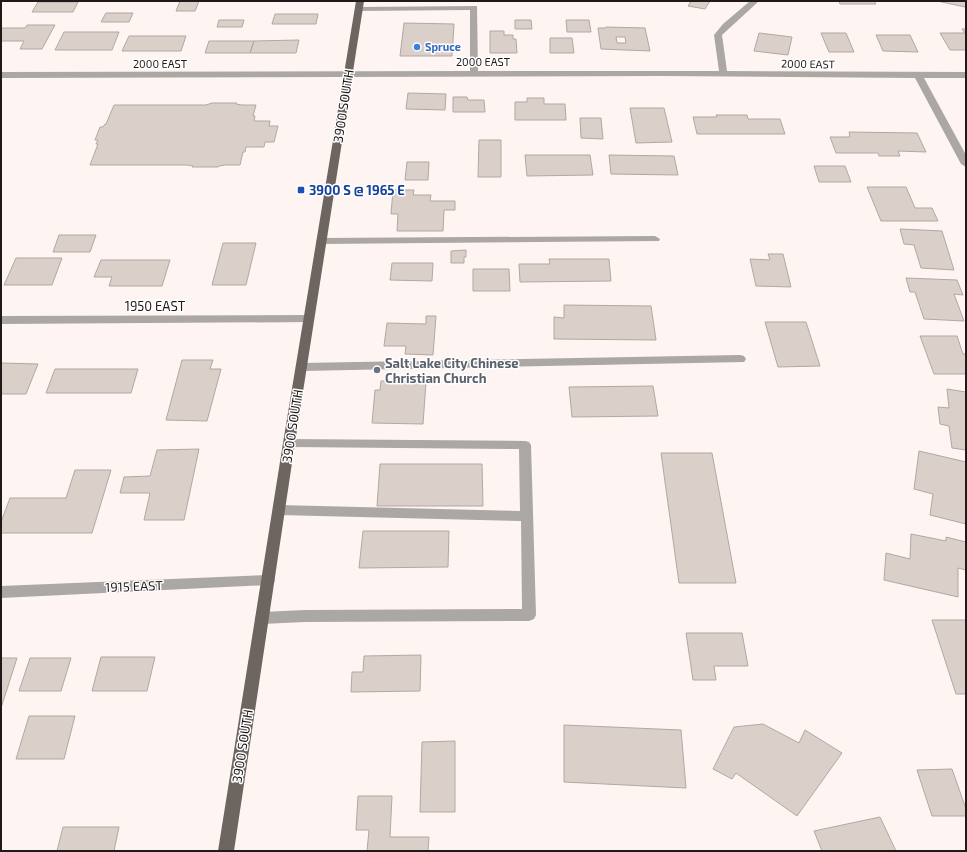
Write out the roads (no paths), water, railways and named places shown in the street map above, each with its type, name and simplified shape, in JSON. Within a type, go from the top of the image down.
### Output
[{"type":"main road","name":"3900 SOUTH","points":[[226,851],[289,443],[360,5]]},
{"type":"street","points":[[723,73],[718,35],[726,26],[755,1]]},
{"type":"street","points":[[360,5],[474,8],[474,73]]},
{"type":"street","name":"2000 EAST","points":[[1,75],[723,73],[966,76]]},
{"type":"street","points":[[918,75],[966,164]]},
{"type":"street","points":[[321,241],[655,239]]},
{"type":"street","name":"1950 EAST","points":[[1,320],[310,319]]},
{"type":"street","points":[[302,367],[740,359]]},
{"type":"street","points":[[262,618],[313,616],[529,616],[525,445],[289,443]]},
{"type":"street","points":[[279,510],[527,516]]},
{"type":"street","name":"1915 EAST","points":[[1,592],[268,580]]},
{"type":"place","name":"Spruce","points":[[417,47]]},
{"type":"place","name":"3900 S @ 1965 E","points":[[301,190]]},
{"type":"place","name":"Salt Lake City Chinese Christian Church","points":[[377,370]]}]
